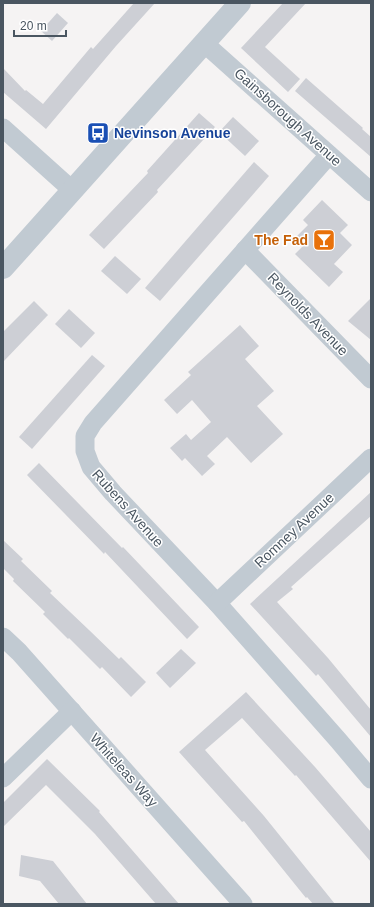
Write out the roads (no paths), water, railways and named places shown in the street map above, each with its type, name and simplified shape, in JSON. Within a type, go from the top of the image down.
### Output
[{"type":"street","points":[[3,268],[240,3]]},
{"type":"street","name":"Gainsborough Avenue","points":[[204,43],[371,192]]},
{"type":"street","points":[[3,128],[72,190]]},
{"type":"street","name":"Rubens Avenue","points":[[329,155],[93,423],[85,436],[84,451],[91,467],[113,493],[217,603],[371,779]]},
{"type":"street","name":"Reynolds Avenue","points":[[245,250],[371,379]]},
{"type":"street","name":"Romney Avenue","points":[[217,603],[371,458]]},
{"type":"street","name":"Whiteleas Way","points":[[3,637],[72,711],[243,904]]},
{"type":"street","points":[[3,778],[72,711]]},
{"type":"place","name":"Nevinson Avenue","points":[[98,133]]},
{"type":"place","name":"The Fad","points":[[324,240]]}]
